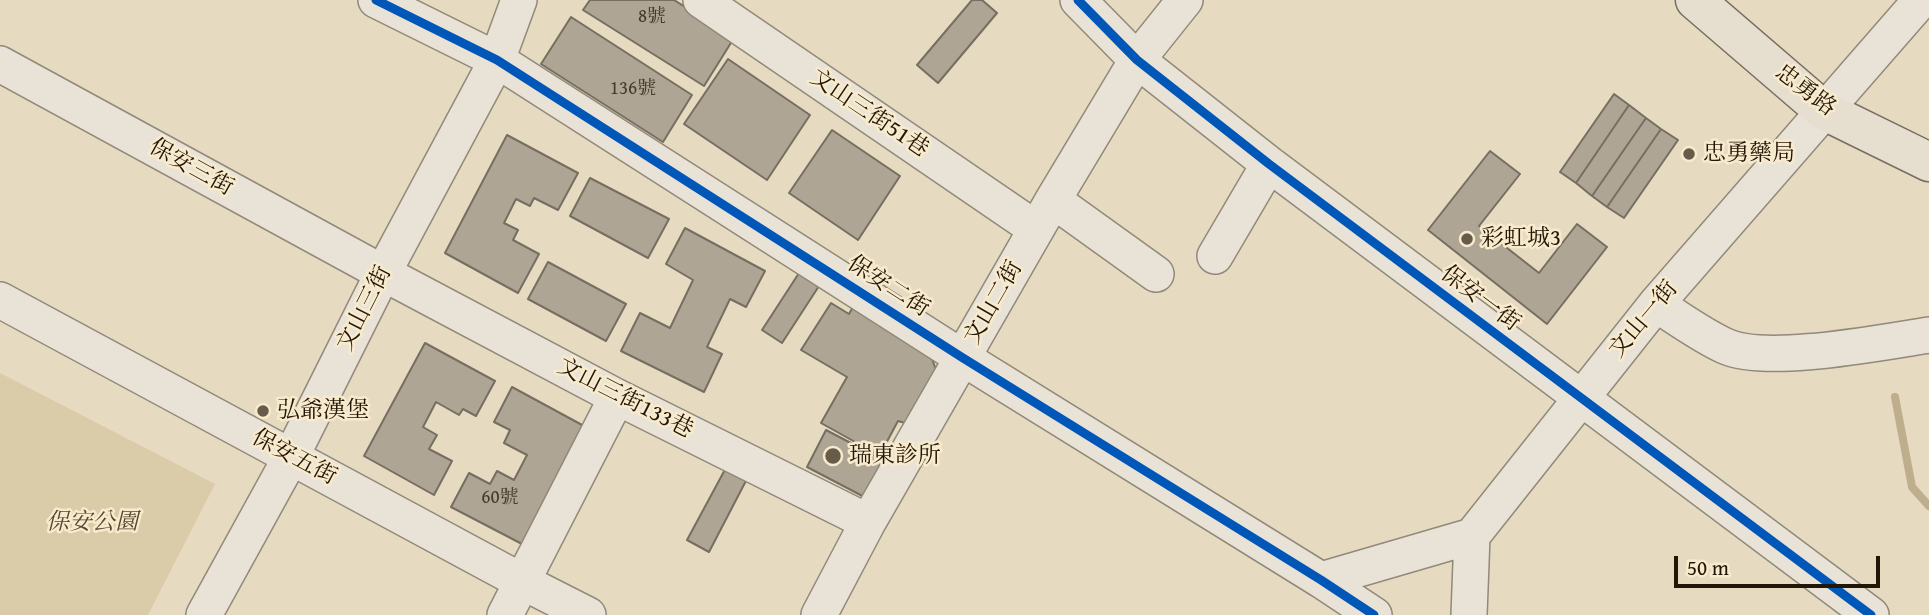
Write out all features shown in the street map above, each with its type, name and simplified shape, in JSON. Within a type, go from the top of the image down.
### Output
[{"type":"main road","name":"忠勇路","points":[[1695,0],[1823,110],[1929,162]]},
{"type":"street","name":"保安二街","points":[[376,0],[497,61],[963,358],[1374,615]]},
{"type":"street","name":"文山三街","points":[[204,615],[291,457],[383,273],[497,61],[519,0]]},
{"type":"street","name":"保安一街","points":[[1078,0],[1137,60],[1269,164],[1871,615]]},
{"type":"street","name":"文山二街","points":[[818,615],[868,522],[1045,214],[1137,60],[1185,0]]},
{"type":"street","name":"文山一街","points":[[1472,537],[1579,398],[1656,304],[1921,0]]},
{"type":"street","name":"文山三街51巷","points":[[717,4],[1045,214],[1156,274]]},
{"type":"street","name":"保安三街","points":[[0,64],[383,273]]},
{"type":"street","points":[[1215,256],[1269,164]]},
{"type":"street","name":"文山三街133巷","points":[[383,273],[617,397],[868,522]]},
{"type":"street","name":"保安五街","points":[[0,300],[589,615]]},
{"type":"street","points":[[1656,304],[1727,347],[1771,354],[1929,335]]},
{"type":"street","points":[[505,615],[617,397]]},
{"type":"street","points":[[1321,580],[1472,537],[1469,615]]},
{"type":"green space","name":"保安公園","points":[[0,373],[215,484],[148,615],[0,615]]},
{"type":"building","points":[[590,0],[674,0],[734,38],[704,86],[583,10]]},
{"type":"building","points":[[972,0],[982,0],[997,13],[938,83],[917,65]]},
{"type":"building","points":[[571,17],[692,95],[663,142],[541,64]]},
{"type":"building","points":[[728,59],[810,115],[767,180],[684,124]]},
{"type":"building","points":[[1614,94],[1629,105],[1576,183],[1560,172]]},
{"type":"building","points":[[1629,105],[1646,118],[1592,196],[1576,183]]},
{"type":"building","points":[[1646,118],[1661,129],[1607,207],[1592,196]]},
{"type":"building","points":[[1661,129],[1678,140],[1624,218],[1607,207]]},
{"type":"building","points":[[832,130],[900,176],[858,240],[789,193]]},
{"type":"building","points":[[507,135],[578,173],[558,210],[534,198],[530,206],[516,199],[504,223],[518,230],[513,240],[539,254],[518,293],[445,253]]},
{"type":"building","name":"彩虹城3","points":[[1490,151],[1520,174],[1479,226],[1539,273],[1577,224],[1607,247],[1547,324],[1428,230]]},
{"type":"building","points":[[590,178],[669,219],[648,258],[570,216]]},
{"type":"building","points":[[685,228],[765,271],[746,307],[730,299],[707,347],[722,354],[704,392],[621,351],[640,313],[670,328],[693,280],[666,264]]},
{"type":"building","points":[[548,262],[626,304],[606,341],[528,299]]},
{"type":"building","points":[[799,273],[819,286],[782,343],[762,330]]},
{"type":"building","points":[[831,303],[849,314],[854,305],[931,356],[939,378],[912,425],[898,421],[883,449],[873,452],[821,423],[847,377],[801,350]]},
{"type":"building","points":[[425,343],[495,381],[476,416],[463,409],[459,415],[436,402],[423,427],[437,435],[429,449],[452,461],[434,495],[364,456]]},
{"type":"building","points":[[512,387],[584,426],[522,544],[451,507],[469,473],[490,484],[497,471],[514,480],[527,455],[504,443],[510,430],[494,422]]},
{"type":"building","points":[[826,430],[891,464],[872,501],[807,467]]},
{"type":"building","points":[[728,464],[749,475],[709,552],[687,540]]},
{"type":"waterway","points":[[1895,397],[1912,487],[1929,506]]},
{"type":"cycle path","points":[[376,0],[497,60],[963,358],[1374,615]]},
{"type":"cycle path","points":[[1078,0],[1137,60],[1269,164],[1871,615]]},
{"type":"place","name":"忠勇藥局","points":[[1689,154]]},
{"type":"place","name":"彩虹城3","points":[[1467,239]]},
{"type":"place","name":"弘爺漢堡","points":[[263,411]]},
{"type":"place","name":"瑞東診所","points":[[833,456]]}]
